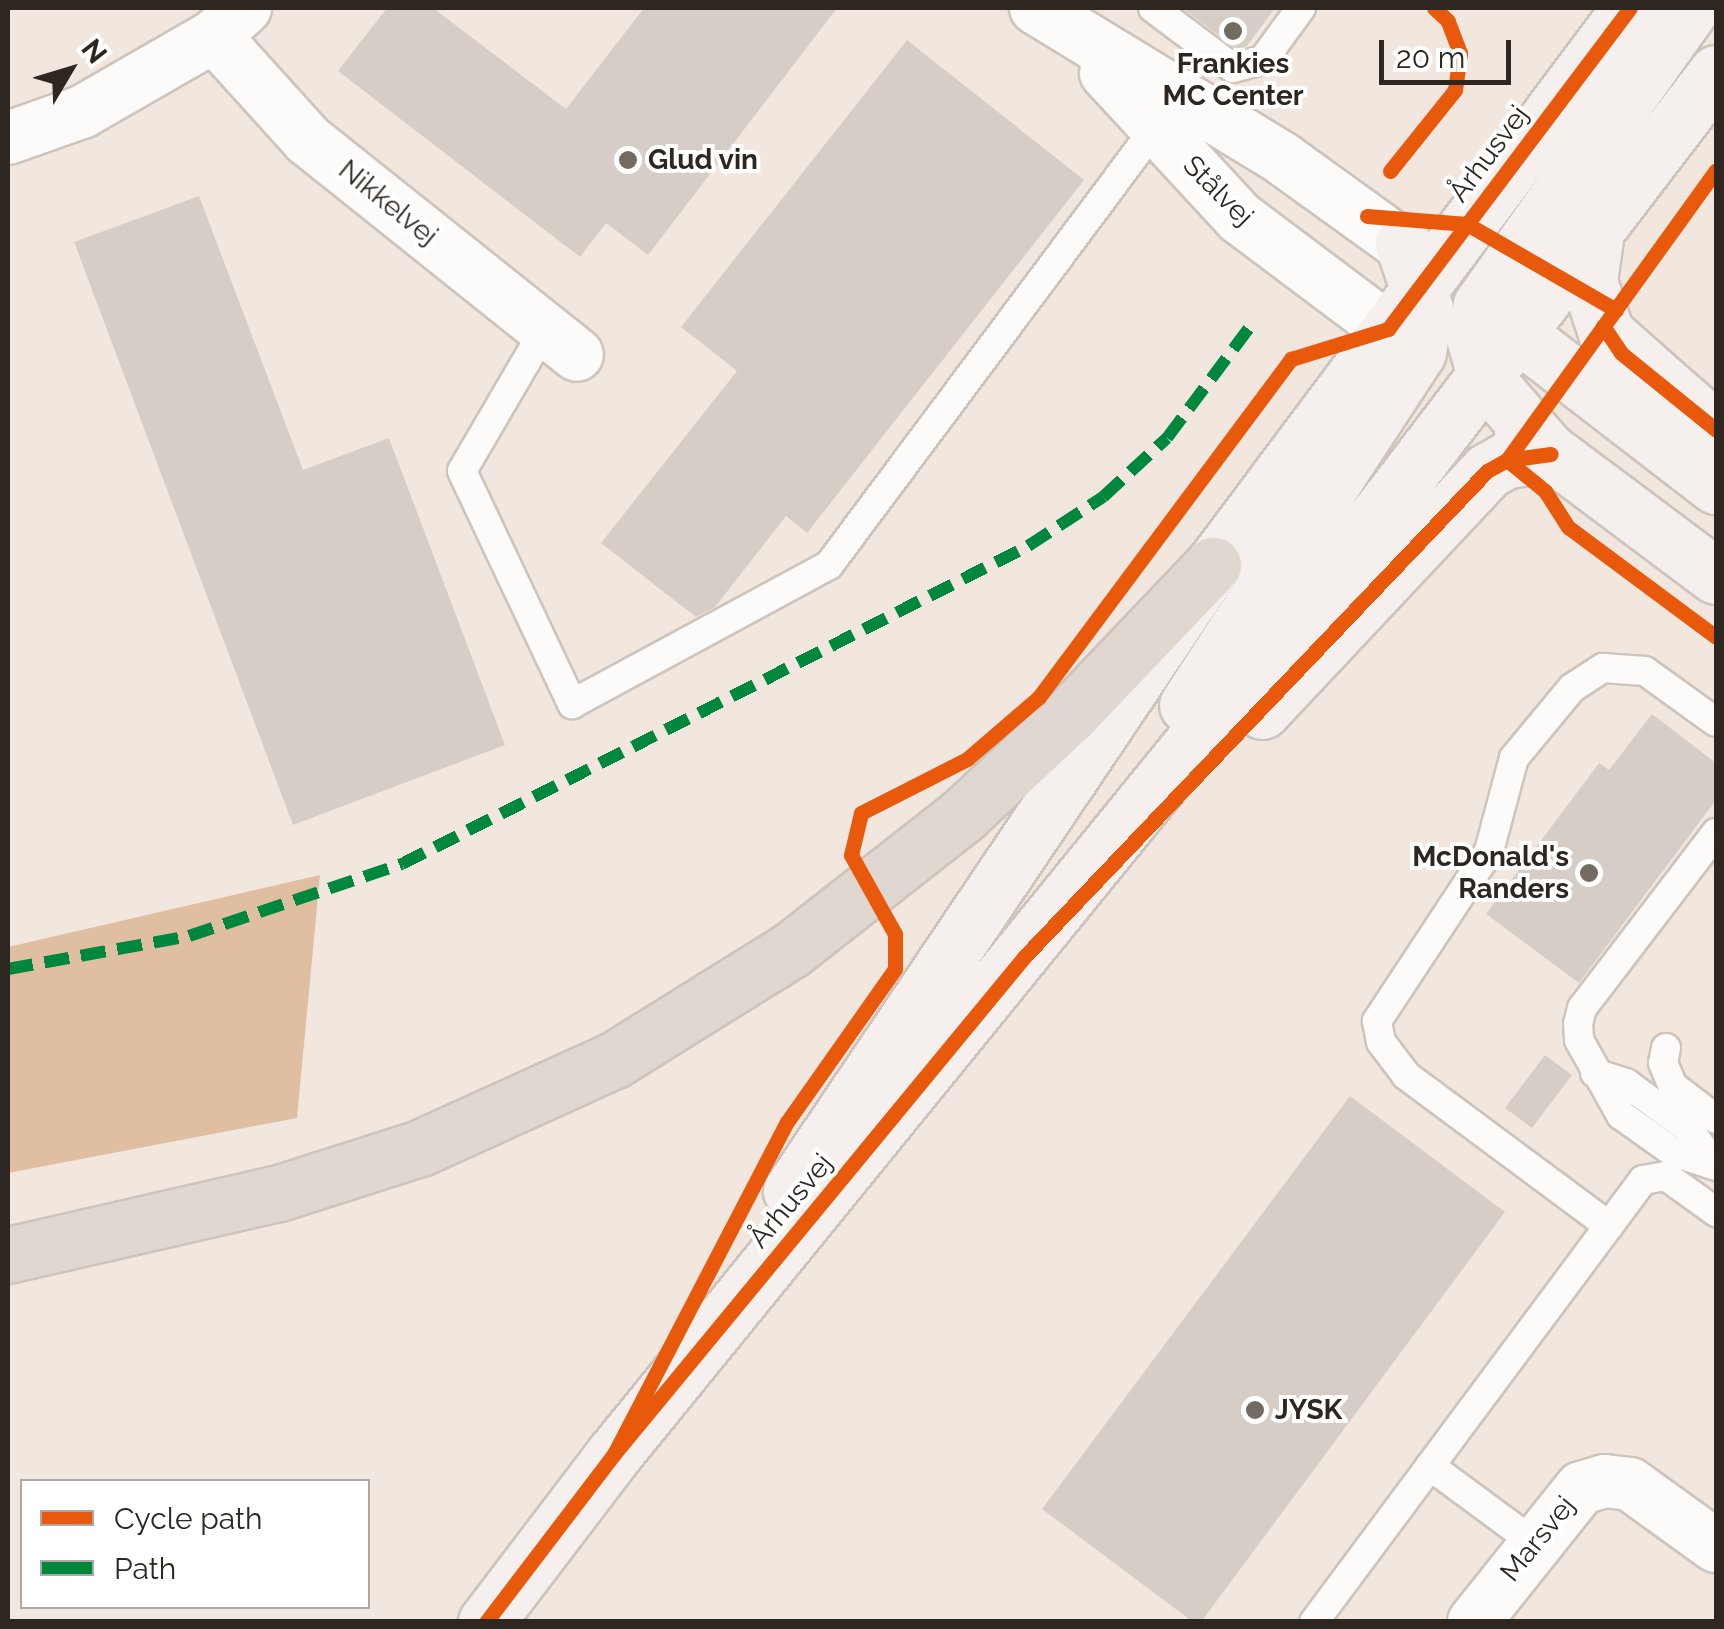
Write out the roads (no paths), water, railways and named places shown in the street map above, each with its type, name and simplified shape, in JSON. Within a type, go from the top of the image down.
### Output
[{"type":"highway","points":[[8,1255],[279,1193],[420,1148],[614,1060],[870,893],[1069,716],[1213,564]]},
{"type":"main road","name":"Århusvej","points":[[614,1454],[1213,564],[1403,341],[1419,266],[1630,8]]},
{"type":"main road","points":[[1500,320],[1690,8]]},
{"type":"main road","name":"Århusvej","points":[[486,1622],[614,1454],[1026,956],[1479,387],[1500,320],[1595,239],[1716,73]]},
{"type":"main road","points":[[1595,239],[1589,281],[1606,334],[1716,430]]},
{"type":"main road","points":[[1419,266],[1500,320],[1716,486]]},
{"type":"main road","points":[[1026,956],[1403,341],[1479,387],[1551,454],[1716,576]]},
{"type":"main road","points":[[1026,956],[1487,471],[1507,460],[1551,454]]},
{"type":"street","name":"Stålvej","points":[[1052,19],[1283,159],[1419,266]]},
{"type":"street","name":"Stålvej","points":[[1052,19],[1240,218],[1403,341]]},
{"type":"street","name":"Nikkelvej","points":[[8,138],[82,112],[230,22],[308,140],[562,342]]},
{"type":"street","name":"Marsvej","points":[[1474,1622],[1533,1542],[1581,1488],[1605,1481],[1630,1484],[1716,1546]]},
{"type":"lane","points":[[1153,8],[1233,68],[1264,60],[1301,8]]},
{"type":"lane","points":[[562,342],[462,471],[572,704],[830,566],[1156,127]]},
{"type":"lane","points":[[1609,1226],[1429,1093],[1381,1042],[1377,1021],[1489,851],[1514,758],[1572,688],[1603,668],[1645,671],[1716,722]]},
{"type":"lane","points":[[1714,1164],[1689,1129],[1626,1083],[1594,1074],[1579,1040],[1582,1008],[1716,834]]},
{"type":"lane","points":[[1666,1048],[1663,1063],[1673,1086],[1716,1119]]},
{"type":"lane","points":[[1314,1622],[1609,1226],[1652,1174],[1666,1176],[1716,1212]]},
{"type":"lane","points":[[1430,1466],[1533,1542]]},
{"type":"place","name":"Frankies MC Center","points":[[1233,31]]},
{"type":"place","name":"Glud vin","points":[[628,160]]},
{"type":"place","name":"McDonald's Randers","points":[[1589,873]]},
{"type":"place","name":"JYSK","points":[[1255,1410]]}]
